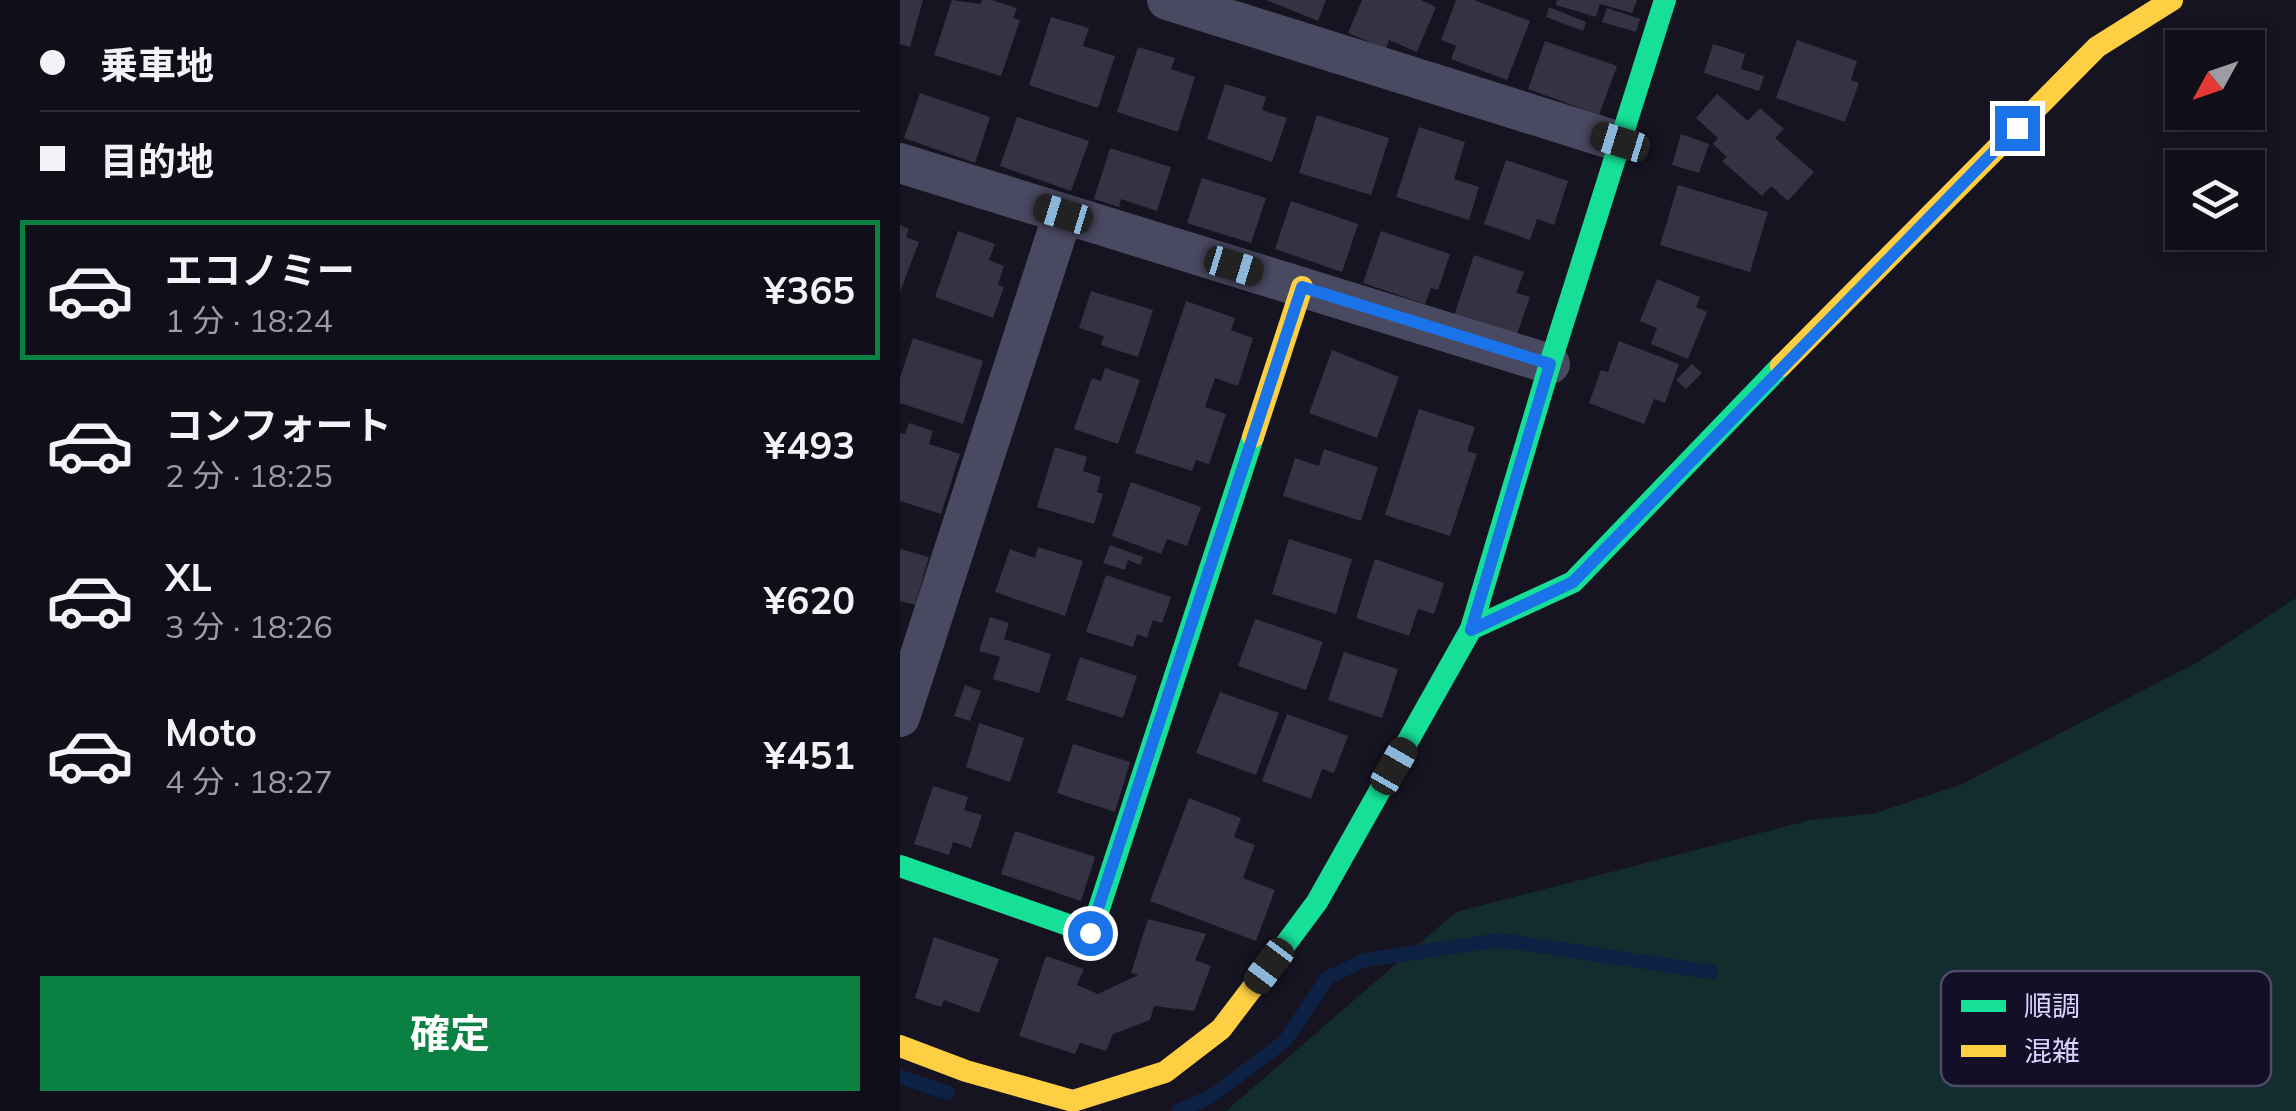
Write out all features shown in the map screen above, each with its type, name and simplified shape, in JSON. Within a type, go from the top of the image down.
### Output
[{"type":"street","points":[[1166,0],[1620,142]]},
{"type":"street","points":[[900,1046],[966,1071],[1073,1101],[1165,1072],[1221,1029],[1317,902],[1471,630],[1665,0]]},
{"type":"street","points":[[1471,630],[1573,582],[2097,47],[2172,0]]},
{"type":"street","points":[[900,163],[1550,364]]},
{"type":"street","points":[[900,716],[1063,214]]},
{"type":"street","points":[[900,866],[1090,933],[1302,287]]},
{"type":"green space","points":[[2296,598],[2296,1111],[1226,1111],[1456,912],[1811,820],[1876,813],[1962,784],[2200,661]]},
{"type":"building","points":[[900,0],[923,0],[910,47],[900,44]]},
{"type":"building","points":[[952,0],[981,4],[982,0],[991,0],[1017,8],[1013,18],[1020,20],[1001,76],[934,55]]},
{"type":"building","points":[[1266,0],[1326,0],[1318,21]]},
{"type":"building","points":[[1362,0],[1421,0],[1436,7],[1417,52],[1389,40],[1386,49],[1348,33]]},
{"type":"building","points":[[1456,0],[1474,0],[1530,21],[1507,80],[1451,59],[1456,46],[1441,40]]},
{"type":"building","points":[[1557,0],[1637,0],[1632,13],[1600,4],[1596,17],[1556,5]]},
{"type":"building","points":[[1549,7],[1586,22],[1583,31],[1546,17]]},
{"type":"building","points":[[1607,8],[1640,19],[1636,32],[1602,22]]},
{"type":"building","points":[[1051,17],[1089,28],[1083,46],[1115,56],[1098,108],[1029,85]]},
{"type":"building","points":[[1797,40],[1857,61],[1851,80],[1859,83],[1845,122],[1776,98]]},
{"type":"building","points":[[1545,41],[1617,66],[1599,115],[1528,89]]},
{"type":"building","points":[[1713,44],[1745,54],[1741,69],[1764,76],[1759,91],[1704,73]]},
{"type":"building","points":[[1138,47],[1175,58],[1171,69],[1195,77],[1178,132],[1117,112]]},
{"type":"building","points":[[1225,84],[1266,97],[1262,110],[1287,118],[1272,162],[1207,139]]},
{"type":"building","points":[[920,93],[990,117],[975,163],[904,138]]},
{"type":"building","points":[[1717,94],[1748,121],[1760,108],[1784,129],[1775,138],[1814,172],[1788,201],[1771,186],[1762,196],[1722,161],[1727,157],[1713,144],[1718,138],[1696,118]]},
{"type":"building","points":[[1317,115],[1389,138],[1371,195],[1299,173]]},
{"type":"building","points":[[1017,117],[1089,141],[1071,191],[1000,166]]},
{"type":"building","points":[[1419,127],[1465,142],[1454,179],[1479,187],[1469,220],[1396,197]]},
{"type":"building","points":[[1681,134],[1709,144],[1699,173],[1672,165]]},
{"type":"building","points":[[1110,148],[1171,167],[1157,211],[1121,199],[1119,207],[1094,199]]},
{"type":"building","points":[[1506,160],[1568,181],[1554,225],[1537,219],[1530,240],[1484,224]]},
{"type":"building","points":[[1202,178],[1266,198],[1251,243],[1187,223]]},
{"type":"building","points":[[1678,185],[1768,212],[1750,272],[1660,245]]},
{"type":"building","points":[[1291,201],[1358,224],[1342,272],[1275,249]]},
{"type":"building","points":[[900,225],[909,229],[906,237],[919,242],[900,292]]},
{"type":"building","points":[[958,231],[995,244],[989,260],[1004,266],[998,285],[1004,287],[993,318],[935,297]]},
{"type":"building","points":[[1381,231],[1450,254],[1438,290],[1431,288],[1425,304],[1363,283]]},
{"type":"building","points":[[1474,255],[1524,272],[1516,293],[1530,297],[1516,337],[1454,316]]},
{"type":"building","points":[[1657,279],[1700,297],[1696,307],[1707,312],[1688,359],[1651,344],[1657,328],[1640,321]]},
{"type":"building","points":[[1091,291],[1153,310],[1138,357],[1101,345],[1104,336],[1079,328]]},
{"type":"building","points":[[1186,301],[1235,318],[1231,330],[1253,338],[1238,386],[1215,378],[1205,407],[1226,414],[1209,464],[1196,460],[1192,471],[1135,453]]},
{"type":"building","points":[[913,338],[983,361],[963,424],[900,403],[900,378]]},
{"type":"building","points":[[1619,341],[1679,364],[1665,403],[1654,399],[1644,424],[1589,403],[1601,370],[1608,372]]},
{"type":"building","points":[[1332,350],[1399,377],[1377,438],[1309,413]]},
{"type":"building","points":[[1692,364],[1702,373],[1686,389],[1676,380]]},
{"type":"building","points":[[1105,368],[1140,380],[1118,444],[1074,429],[1092,378],[1101,381]]},
{"type":"building","points":[[1419,409],[1475,427],[1467,451],[1477,454],[1450,536],[1385,515]]},
{"type":"building","points":[[909,423],[933,431],[929,444],[960,454],[941,514],[900,501],[900,433],[905,434]]},
{"type":"building","points":[[1055,447],[1087,457],[1083,471],[1101,477],[1097,492],[1103,494],[1094,524],[1037,507]]},
{"type":"building","points":[[1324,449],[1378,467],[1361,521],[1283,496],[1295,458],[1319,466]]},
{"type":"building","points":[[1131,482],[1201,507],[1187,546],[1167,539],[1161,554],[1112,536]]},
{"type":"building","points":[[1289,539],[1352,559],[1336,614],[1272,594]]},
{"type":"building","points":[[1110,545],[1143,557],[1140,565],[1128,560],[1125,570],[1103,563]]},
{"type":"building","points":[[1038,547],[1083,561],[1065,616],[995,592],[1010,549],[1035,558]]},
{"type":"building","points":[[900,549],[929,557],[915,605],[900,601]]},
{"type":"building","points":[[1375,559],[1444,583],[1434,614],[1418,609],[1409,636],[1356,618]]},
{"type":"building","points":[[1106,575],[1171,597],[1162,623],[1153,620],[1147,638],[1137,634],[1133,647],[1086,632]]},
{"type":"building","points":[[990,617],[1009,623],[1004,639],[1051,654],[1039,693],[993,679],[1000,657],[979,651]]},
{"type":"building","points":[[1255,619],[1323,642],[1306,690],[1238,666]]},
{"type":"building","points":[[1344,652],[1398,669],[1382,718],[1328,700]]},
{"type":"building","points":[[1080,657],[1137,676],[1123,718],[1066,700]]},
{"type":"building","points":[[965,685],[981,691],[970,721],[954,716]]},
{"type":"building","points":[[1220,692],[1279,713],[1256,775],[1196,753]]},
{"type":"building","points":[[1287,714],[1348,736],[1334,773],[1322,769],[1311,799],[1262,781]]},
{"type":"building","points":[[979,723],[1024,738],[1010,782],[966,767]]},
{"type":"building","points":[[1073,744],[1130,762],[1115,812],[1057,793]]},
{"type":"building","points":[[933,786],[968,797],[964,810],[982,815],[971,848],[953,842],[949,855],[914,844]]},
{"type":"building","points":[[1189,798],[1241,818],[1234,837],[1255,845],[1243,878],[1275,890],[1256,941],[1150,901]]},
{"type":"building","points":[[1015,831],[1095,857],[1081,901],[1001,874]]},
{"type":"building","points":[[1148,919],[1206,934],[1195,960],[1211,966],[1194,1011],[1154,1006],[1150,1020],[1113,1034],[1106,1051],[1080,1043],[1075,1054],[1019,1036],[1046,956],[1084,969],[1077,985],[1098,994],[1138,975],[1131,973]]},
{"type":"building","points":[[934,937],[999,959],[979,1013],[944,1000],[941,1007],[915,998]]},
{"type":"waterway","points":[[1178,1111],[1210,1097],[1285,1041],[1327,978],[1365,960],[1500,940],[1711,972]]},
{"type":"waterway","points":[[900,1077],[948,1093]]},
{"type":"traffic: fast","points":[[1471,629],[1665,0]]},
{"type":"traffic: fast","points":[[1279,953],[1317,902],[1471,629],[1573,582],[1781,366]]},
{"type":"traffic: fast","points":[[900,866],[1091,933],[1253,437]]},
{"type":"traffic: slow","points":[[1781,366],[2097,47],[2172,0]]},
{"type":"traffic: slow","points":[[1253,437],[1302,287]]},
{"type":"traffic: slow","points":[[900,1046],[966,1071],[1073,1101],[1165,1072],[1221,1029],[1279,953]]},
{"type":"route","points":[[1090,933],[1302,287],[1550,364],[1471,630],[1573,582],[2017,128]]}]
